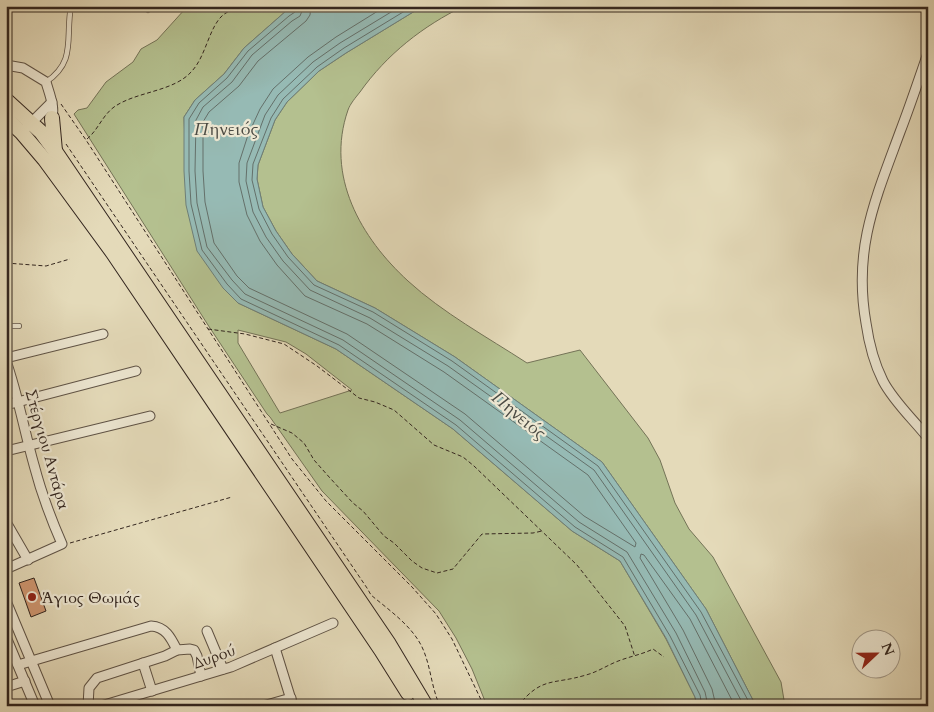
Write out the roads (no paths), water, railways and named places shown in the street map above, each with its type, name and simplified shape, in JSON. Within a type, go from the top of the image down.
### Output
[{"type":"highway","points":[[6,100],[55,151],[389,644],[426,706]]},
{"type":"highway","points":[[6,118],[36,132],[64,185],[124,269],[375,642],[415,706]]},
{"type":"highway","points":[[36,132],[52,118]]},
{"type":"street","points":[[928,53],[879,190],[865,239],[861,268],[861,297],[868,340],[875,363],[884,383],[894,398],[928,438]]},
{"type":"street","points":[[6,65],[23,68],[46,82],[56,103],[52,118]]},
{"type":"street","points":[[36,132],[56,103]]},
{"type":"street","points":[[6,359],[104,334]]},
{"type":"street","name":"Στέργιου Αντάρα","points":[[6,359],[43,495],[62,544],[28,560]]},
{"type":"street","points":[[6,405],[136,371]]},
{"type":"street","points":[[6,451],[150,416]]},
{"type":"street","points":[[6,522],[28,560],[6,569]]},
{"type":"street","points":[[6,601],[50,706]]},
{"type":"street","name":"Δυρού","points":[[101,706],[223,669],[333,623]]},
{"type":"street","points":[[18,665],[151,626],[168,633],[177,650]]},
{"type":"street","points":[[207,631],[223,669]]},
{"type":"street","points":[[6,637],[35,706]]},
{"type":"street","points":[[264,706],[292,702],[275,648]]},
{"type":"street","points":[[88,706],[89,688],[97,678],[177,650],[194,650],[201,676]]},
{"type":"street","points":[[143,663],[152,691]]},
{"type":"street","points":[[6,687],[25,681]]},
{"type":"lane","points":[[46,82],[63,68],[67,56],[71,6]]},
{"type":"lane","points":[[144,6],[148,10]]},
{"type":"lane","points":[[6,326],[19,326]]},
{"type":"water","name":"Πηνειός","points":[[297,6],[423,6],[319,71],[287,102],[275,120],[258,165],[257,179],[263,207],[276,231],[292,254],[317,281],[375,308],[455,357],[602,462],[706,609],[756,706],[697,706],[695,697],[666,638],[620,561],[572,531],[453,429],[336,349],[238,303],[223,288],[197,251],[186,205],[184,117],[195,100],[224,74],[244,48],[286,11]]},
{"type":"place","name":"Άγιος Θωμάς","points":[[32,597]]}]
